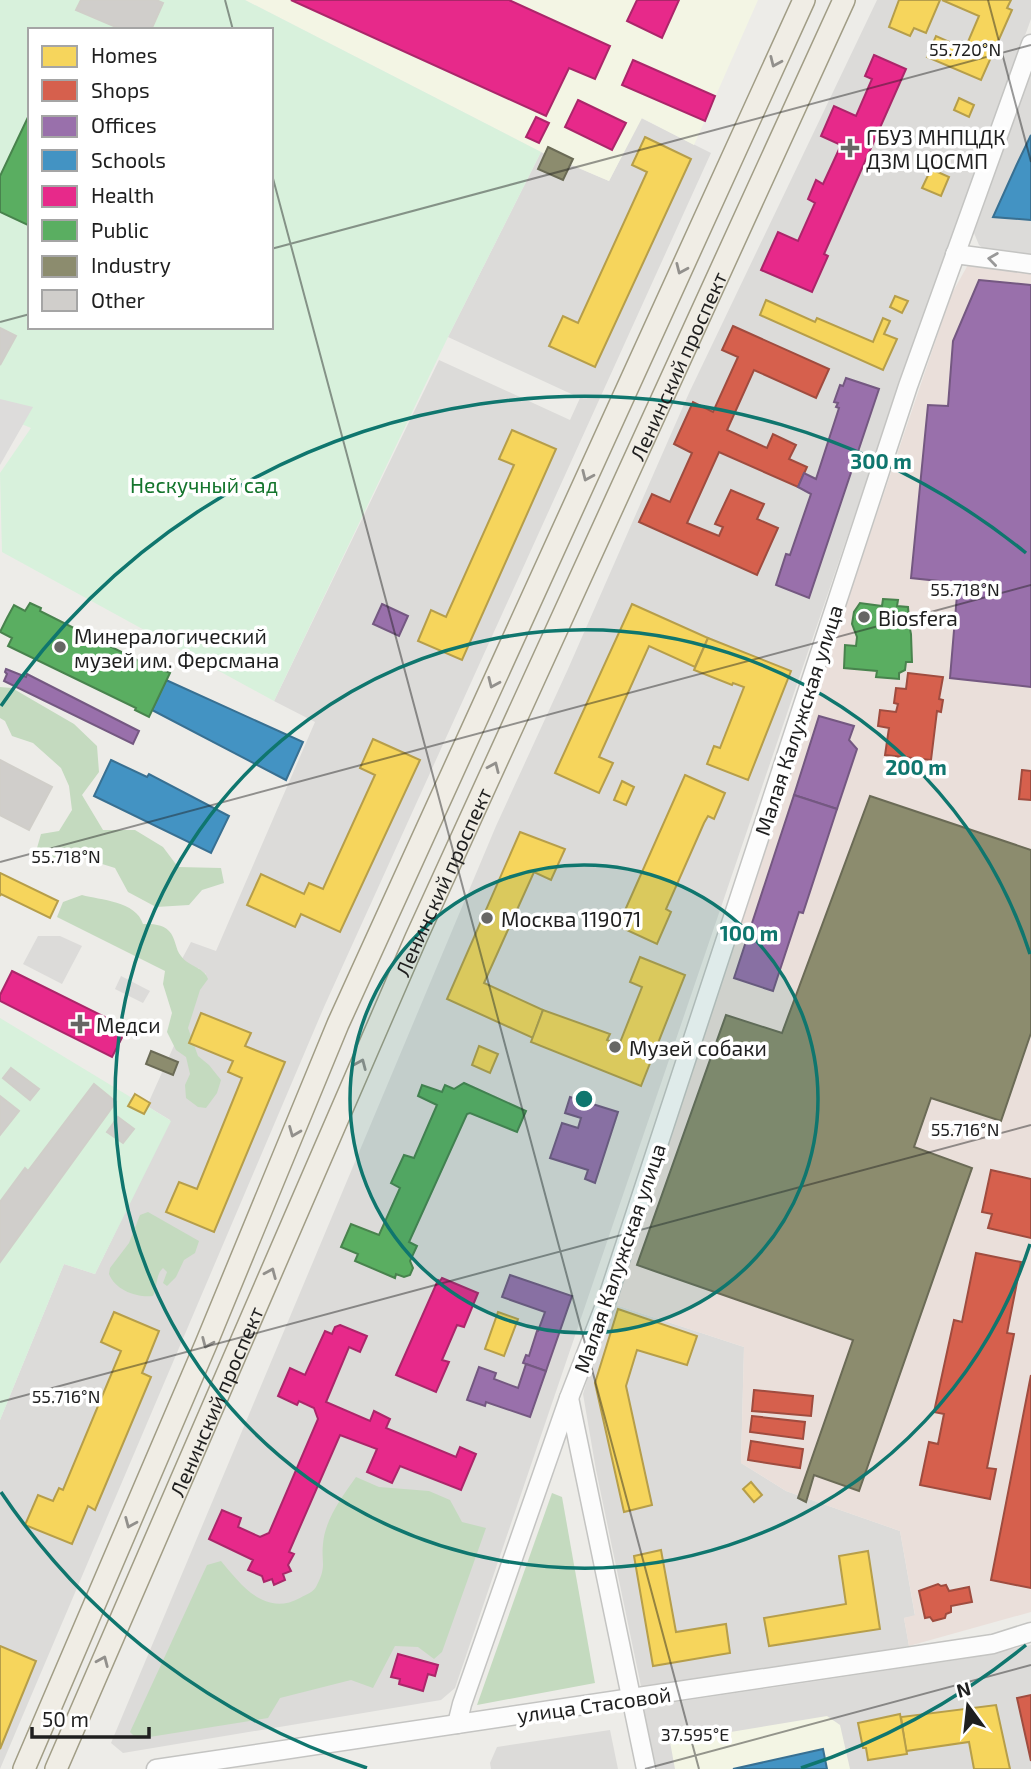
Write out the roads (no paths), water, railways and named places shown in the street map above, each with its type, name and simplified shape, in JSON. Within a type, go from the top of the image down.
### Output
[{"type":"main road","name":"Ленинский проспект","points":[[26,1762],[201,1355],[338,1024],[804,0]]},
{"type":"main road","name":"Ленинский проспект","points":[[58,1768],[416,937],[844,0]]},
{"type":"street","name":"Малая Калужская улица","points":[[457,1724],[569,1398],[607,1300],[908,386],[1031,44]]},
{"type":"street","points":[[955,254],[1031,264]]},
{"type":"street","name":"Малая Калужская улица","points":[[569,1398],[629,1698],[646,1769]]},
{"type":"street","name":"улица Стасовой","points":[[156,1769],[993,1644],[1031,1632]]},
{"type":"street","points":[[26,1762],[58,1768]]},
{"type":"place","name":"ГБУЗ МНПЦДК ДЗМ ЦОСМП","points":[[850,148]]},
{"type":"place","name":"Biosfera","points":[[864,617]]},
{"type":"place","name":"Минералогический музей им. Ферсмана","points":[[60,647]]},
{"type":"place","name":"Москва 119071","points":[[487,918]]},
{"type":"place","name":"Медси","points":[[80,1024]]},
{"type":"place","name":"Музей собаки","points":[[615,1047]]},
{"type":"park label","name":"Нескучный сад","points":[[204,484]]}]
